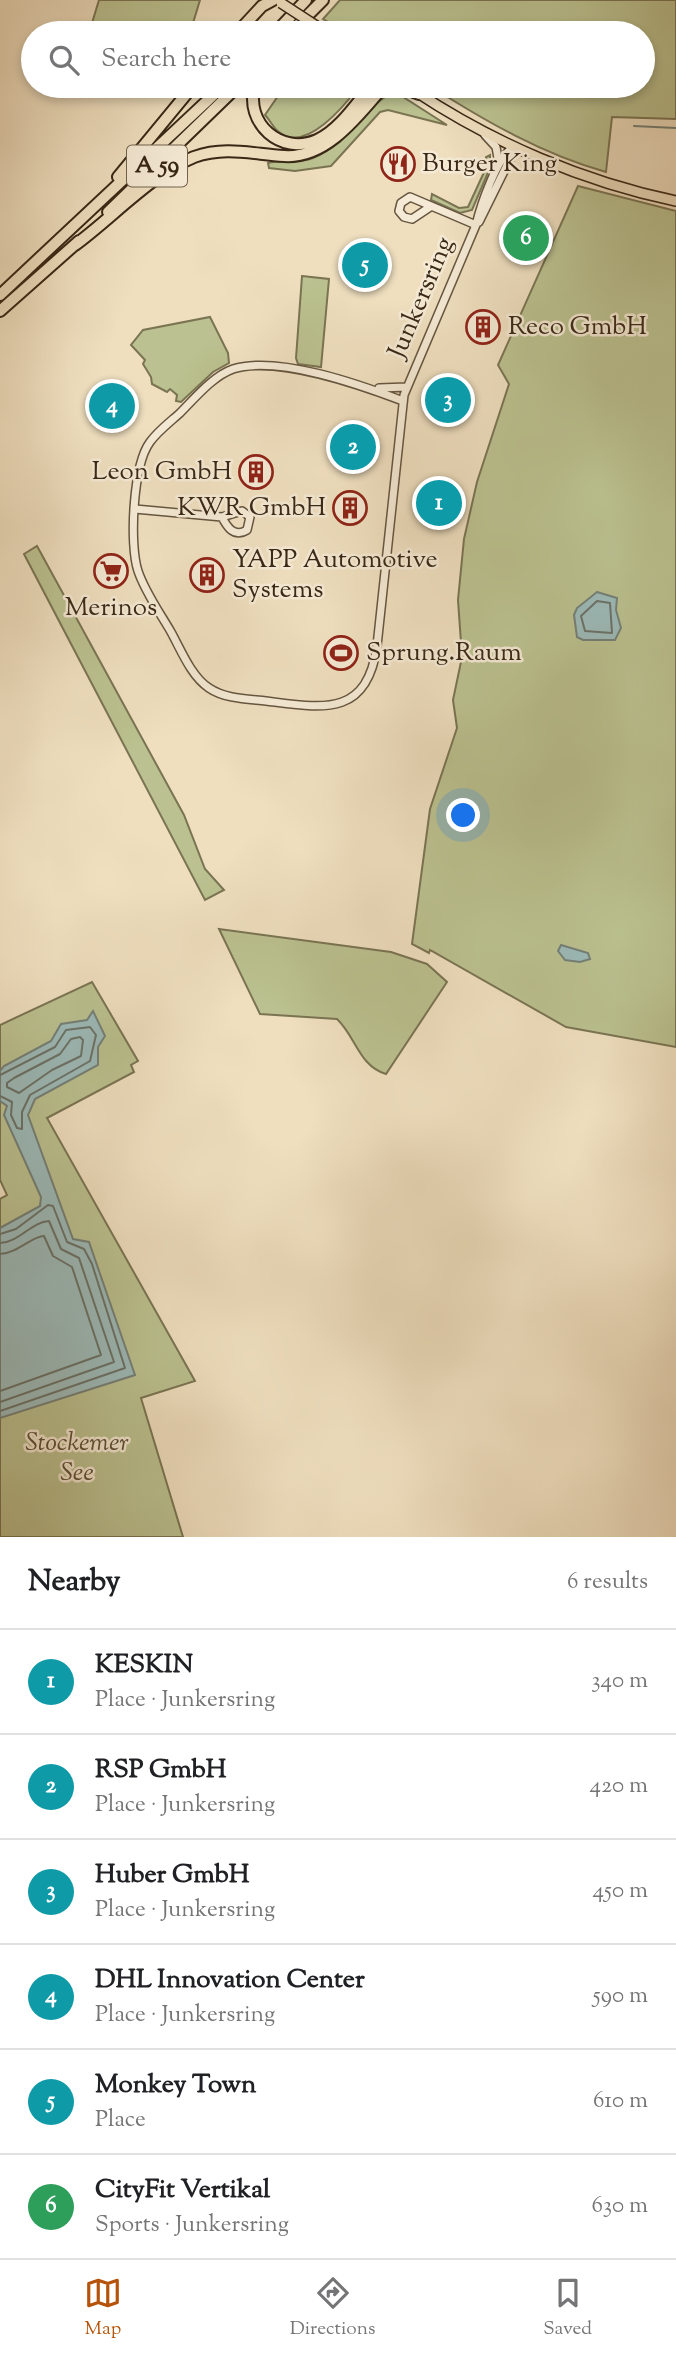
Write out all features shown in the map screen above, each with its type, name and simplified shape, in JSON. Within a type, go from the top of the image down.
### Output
[{"type":"highway","points":[[244,21],[250,13],[252,0]]},
{"type":"highway","points":[[286,21],[306,0]]},
{"type":"highway","points":[[303,21],[323,0]]},
{"type":"highway","points":[[248,21],[262,6],[277,1]]},
{"type":"highway","points":[[77,224],[183,98]]},
{"type":"highway","name":"A 59","points":[[0,295],[210,98]]},
{"type":"highway","name":"A 59","points":[[0,310],[75,245],[226,98]]},
{"type":"highway","points":[[253,98],[253,108],[259,123],[274,138],[289,143],[307,144],[323,137],[361,98]]},
{"type":"highway","points":[[75,245],[155,181],[197,156],[229,150],[298,156],[317,149],[337,136],[373,98]]},
{"type":"main road","points":[[277,1],[308,21]]},
{"type":"main road","points":[[426,98],[482,132],[516,147],[589,176],[676,201]]},
{"type":"street","points":[[482,132],[496,147],[499,165]]},
{"type":"street","name":"Junkersring","points":[[403,401],[371,387],[329,376],[249,367],[226,373],[150,442],[142,459],[135,509],[134,557],[138,573],[195,674],[209,688],[236,697],[308,706],[339,705],[363,689],[375,659],[403,401],[499,165],[505,152],[516,147]]},
{"type":"street","name":"Junkersring","points":[[476,225],[486,211],[516,147]]},
{"type":"street","points":[[430,207],[476,225]]},
{"type":"street","name":"Junkersring","points":[[371,387],[407,387]]},
{"type":"street","points":[[135,509],[222,517]]},
{"type":"green space","points":[[99,0],[200,0],[194,21],[93,21]]},
{"type":"green space","points":[[340,0],[676,0],[676,119],[612,117],[606,172],[537,146],[449,98],[655,98],[655,21],[323,19]]},
{"type":"green space","points":[[277,98],[350,98],[324,124],[301,137],[290,137],[277,131],[265,115]]},
{"type":"green space","points":[[405,98],[447,125],[388,110],[380,112],[331,166],[295,171],[269,168],[268,163],[307,160],[325,152],[380,100]]},
{"type":"green space","points":[[490,155],[490,168],[472,210],[460,213],[431,200],[432,194],[459,208],[468,207],[486,168],[486,157]]},
{"type":"green space","points":[[578,186],[676,211],[676,1047],[566,1027],[430,950],[429,953],[412,944],[430,809],[457,728],[453,700],[462,657],[458,600],[464,539],[477,482],[509,384],[498,365]]},
{"type":"green space","points":[[302,276],[329,279],[321,367],[298,364],[296,358]]},
{"type":"green space","points":[[210,317],[228,353],[229,363],[213,372],[181,402],[176,401],[177,395],[170,389],[167,392],[152,384],[143,364],[145,360],[131,345],[143,330]]},
{"type":"green space","points":[[37,546],[184,815],[205,869],[224,890],[205,900],[24,554]]},
{"type":"green space","points":[[219,929],[391,952],[427,964],[447,982],[386,1074],[370,1065],[337,1019],[260,1014]]},
{"type":"green space","name":"Stockemer See","points":[[92,982],[138,1061],[131,1065],[134,1072],[47,1118],[195,1381],[141,1398],[183,1537],[0,1537],[0,1199],[7,1195],[0,1180],[0,1025]]},
{"type":"water","points":[[597,592],[617,598],[616,610],[621,628],[615,640],[583,640],[577,637],[574,615],[577,608]]},
{"type":"water","points":[[561,945],[588,953],[590,959],[580,962],[565,960],[558,951]]},
{"type":"water","name":"Stockemer See","points":[[93,1011],[105,1036],[98,1047],[98,1065],[35,1099],[28,1115],[73,1239],[89,1242],[135,1375],[0,1418],[0,1228],[40,1206],[41,1197],[4,1115],[7,1106],[0,1101],[0,1071],[4,1066],[51,1041],[61,1024],[87,1020]]},
{"type":"waterway","points":[[634,126],[676,128]]},
{"type":"place","name":"Burger King","points":[[398,164]]},
{"type":"place","name":"CityFit Vertikal","points":[[526,238]]},
{"type":"place","name":"Monkey Town","points":[[365,265]]},
{"type":"place","name":"Reco GmbH","points":[[483,327]]},
{"type":"place","name":"Huber GmbH","points":[[448,400]]},
{"type":"place","name":"DHL Innovation Center","points":[[112,406]]},
{"type":"place","name":"RSP GmbH","points":[[353,447]]},
{"type":"place","name":"Leon GmbH","points":[[256,472]]},
{"type":"place","name":"KESKIN","points":[[439,503]]},
{"type":"place","name":"KWR GmbH","points":[[350,508]]},
{"type":"place","name":"Merinos","points":[[111,571]]},
{"type":"place","name":"YAPP Automotive Systems","points":[[207,575]]},
{"type":"place","name":"Sprung.Raum","points":[[341,653]]}]
